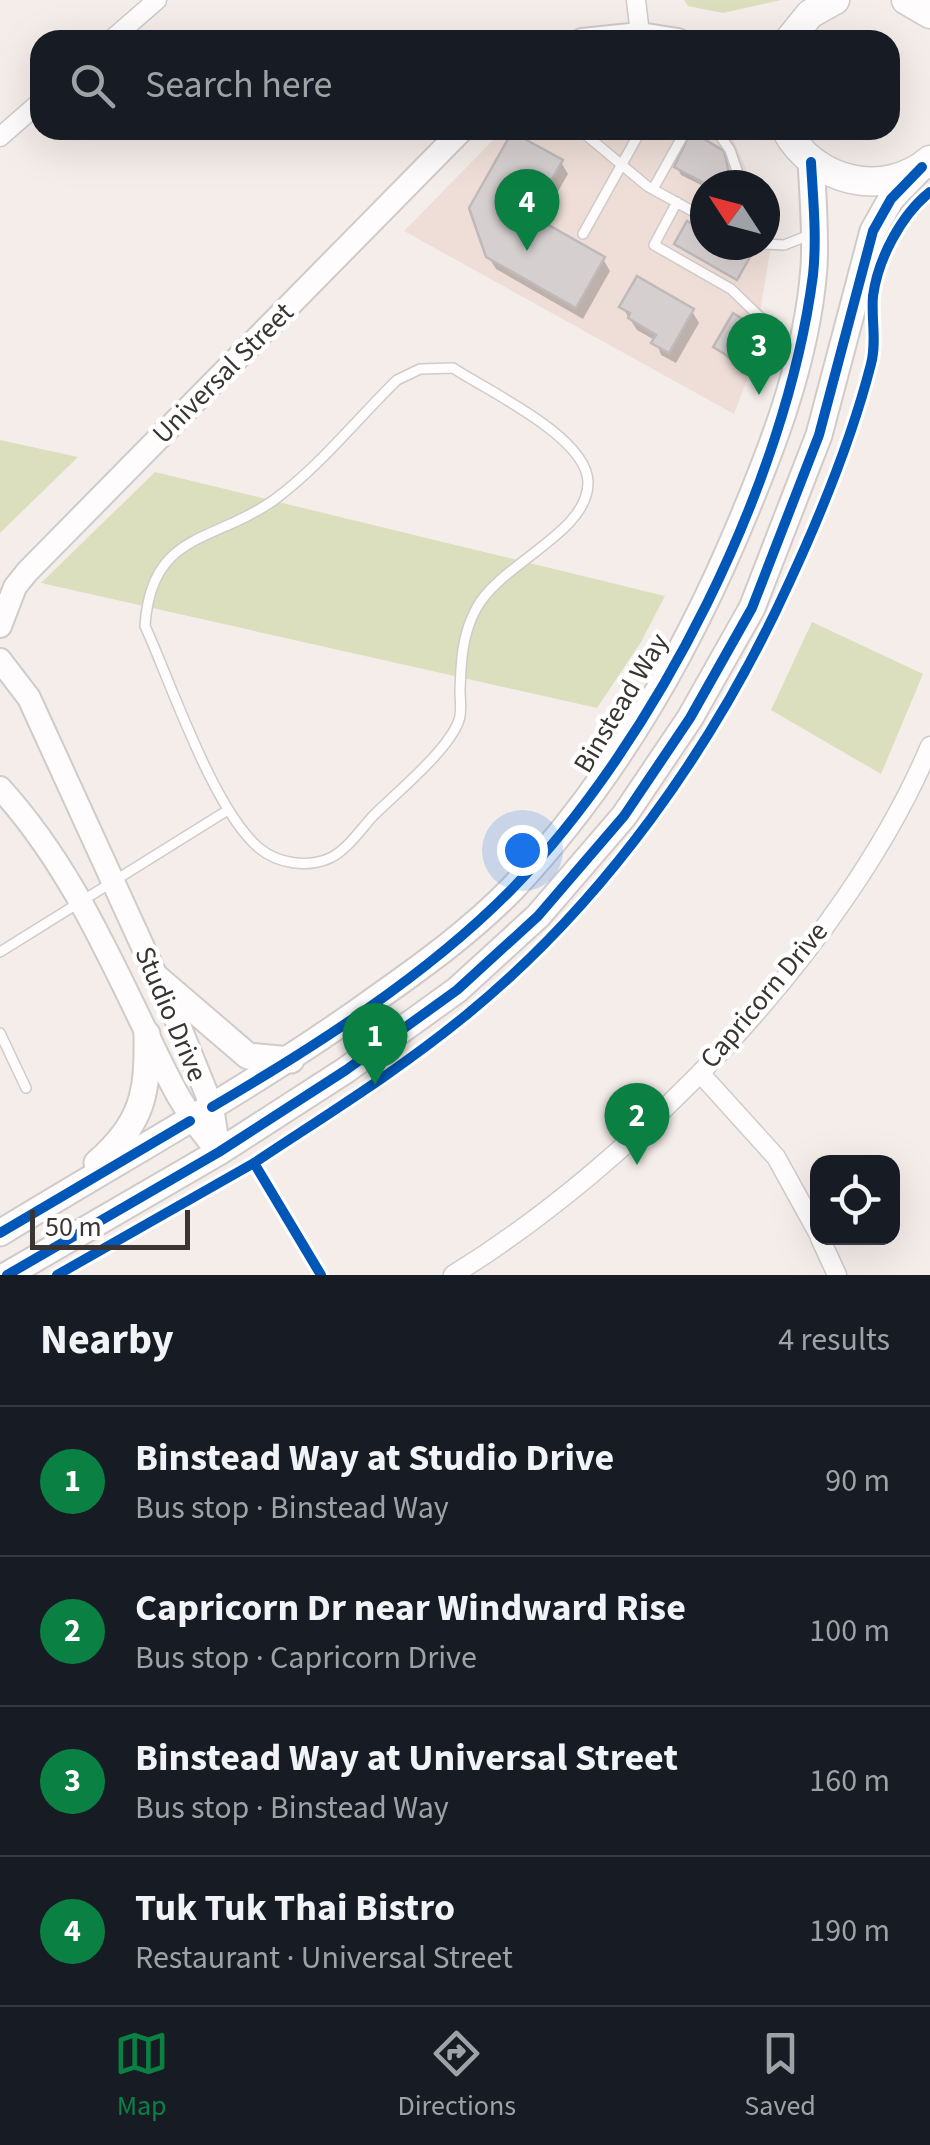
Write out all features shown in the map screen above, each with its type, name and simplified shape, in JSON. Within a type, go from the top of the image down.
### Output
[{"type":"main road","points":[[906,0],[930,14]]},
{"type":"main road","points":[[797,30],[810,14],[831,1]]},
{"type":"main road","points":[[794,140],[811,162],[836,176],[865,182],[894,179],[926,164]]},
{"type":"main road","name":"Binstead Way","points":[[0,1233],[292,1060],[439,954],[510,890],[589,798],[650,709],[710,594],[768,459],[806,316],[815,233],[811,162]]},
{"type":"main road","points":[[7,1275],[219,1152],[346,1070],[457,990],[538,916],[624,816],[690,718],[752,608],[819,435],[873,231],[892,199],[926,164]]},
{"type":"main road","points":[[156,978],[248,1056],[292,1060]]},
{"type":"main road","points":[[56,1199],[120,1143],[136,1122],[148,1074],[147,1034]]},
{"type":"street","points":[[122,30],[156,0]]},
{"type":"street","points":[[636,0],[640,30]]},
{"type":"street","points":[[0,137],[30,111]]},
{"type":"street","name":"Universal Street","points":[[0,626],[15,587],[28,572],[452,140]]},
{"type":"street","name":"Studio Drive","points":[[0,660],[29,698],[156,978],[212,1107],[219,1152]]},
{"type":"street","name":"Capricorn Drive","points":[[453,1275],[596,1168],[700,1073],[842,900],[925,774],[930,746]]},
{"type":"street","name":"Studio Drive","points":[[0,788],[28,819],[81,898],[190,1121],[219,1152]]},
{"type":"street","points":[[700,1073],[776,1157],[810,1219]]},
{"type":"street","points":[[824,1245],[837,1275]]},
{"type":"lane","points":[[592,140],[653,189],[690,209]]},
{"type":"lane","points":[[583,234],[635,140]]},
{"type":"lane","points":[[653,189],[680,140]]},
{"type":"lane","points":[[723,140],[737,170]]},
{"type":"lane","points":[[677,202],[654,245],[731,289],[767,324]]},
{"type":"lane","points":[[780,245],[815,233]]},
{"type":"lane","points":[[453,368],[564,438],[580,456],[588,480],[584,503],[570,523],[503,574],[477,607],[462,646],[460,720],[438,750],[334,857],[308,865],[280,860],[259,848],[228,810],[145,626],[147,594],[187,541],[275,499],[397,380],[420,369],[453,368]]},
{"type":"lane","points":[[0,952],[81,898],[228,810]]},
{"type":"lane","points":[[0,1034],[26,1088]]},
{"type":"shaded area","points":[[493,140],[733,140],[746,170],[690,170],[690,260],[769,260],[750,372],[734,414],[404,231]]},
{"type":"green space","points":[[684,0],[781,0],[723,13],[688,6]]},
{"type":"green space","points":[[0,440],[78,457],[0,533]]},
{"type":"green space","points":[[155,472],[665,596],[641,642],[597,708],[41,583]]},
{"type":"green space","points":[[812,622],[923,674],[881,774],[771,710]]},
{"type":"building","points":[[507,140],[527,140],[563,160],[531,215],[605,257],[576,308],[486,257],[469,208]]},
{"type":"building","points":[[687,140],[706,140],[724,151],[728,170],[690,170],[690,175],[674,167]]},
{"type":"building","points":[[687,221],[690,223],[690,253],[674,244]]},
{"type":"building","points":[[702,260],[748,260],[737,280]]},
{"type":"building","points":[[637,276],[694,309],[669,353],[651,343],[656,335],[628,318],[630,313],[619,307]]},
{"type":"building","points":[[733,313],[747,322],[728,356],[713,347]]},
{"type":"cycle path","points":[[212,1107],[330,1034],[478,922],[565,829],[616,760],[664,684],[707,604],[775,438],[798,355],[813,275],[811,162]]},
{"type":"cycle path","points":[[7,1275],[219,1152],[346,1070],[457,990],[538,916],[624,816],[690,718],[752,608],[819,435],[873,231],[891,199],[922,167]]},
{"type":"cycle path","points":[[321,1275],[254,1163],[388,1074],[516,972],[609,872],[691,762],[760,644],[824,503],[871,364],[873,296],[880,267],[901,225],[930,192]]},
{"type":"cycle path","points":[[0,1233],[190,1121]]},
{"type":"cycle path","points":[[57,1275],[254,1163]]},
{"type":"place","name":"Tuk Tuk Thai Bistro","points":[[527,251]]},
{"type":"place","name":"Binstead Way at Universal Street","points":[[759,395]]},
{"type":"place","name":"Binstead Way at Studio Drive","points":[[375,1085]]},
{"type":"place","name":"Capricorn Dr near Windward Rise","points":[[637,1165]]}]
